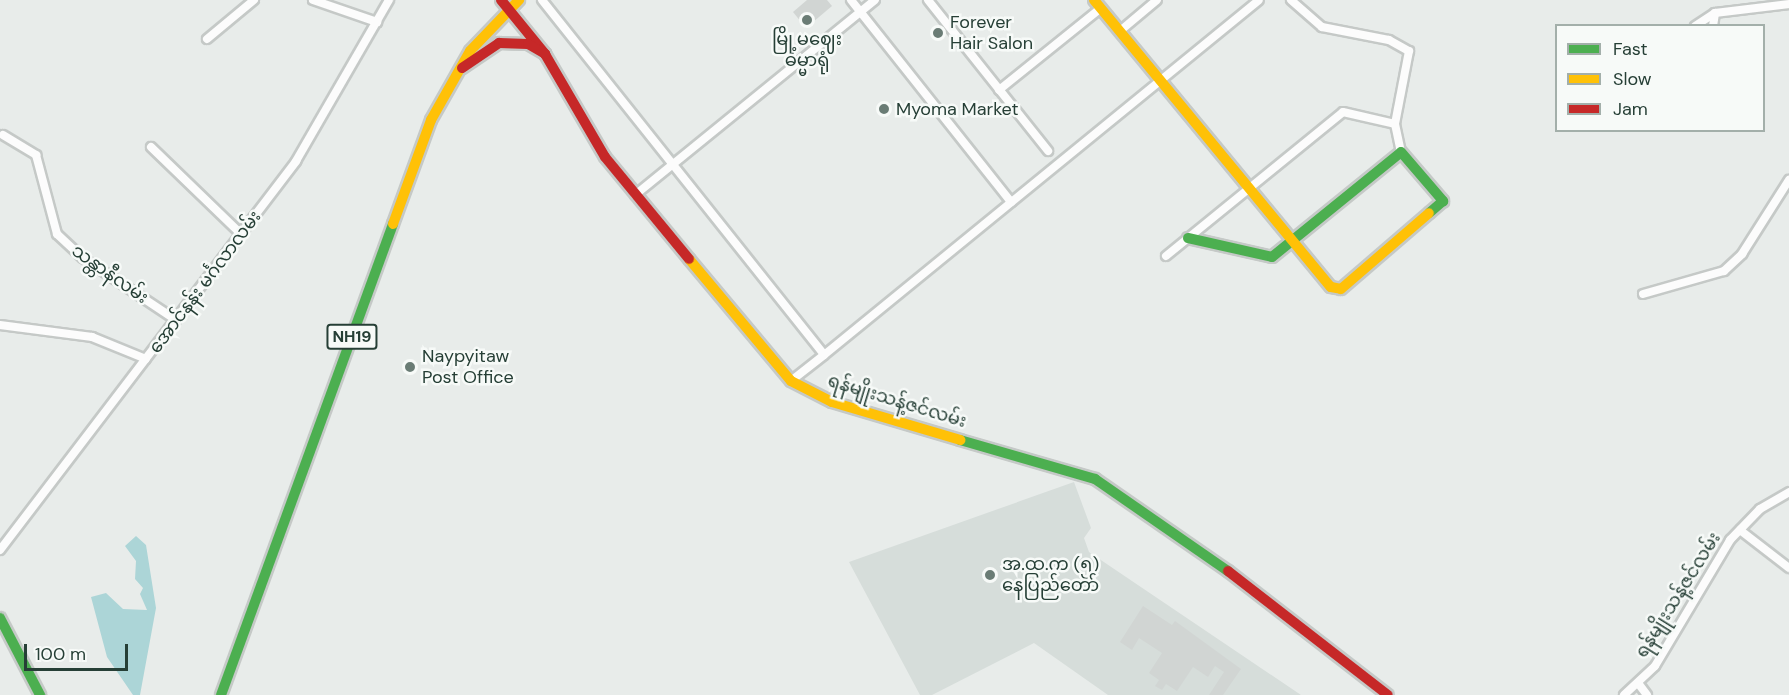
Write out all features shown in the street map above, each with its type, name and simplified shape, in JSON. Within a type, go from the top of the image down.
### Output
[{"type":"main road","name":"NH19","points":[[221,695],[431,120],[454,74],[505,4],[519,0]]},
{"type":"main road","name":"ရန်မျိုးသန့်ဇင်လမ်း","points":[[505,4],[544,54],[581,122],[635,195],[791,381],[832,402],[1095,479],[1203,551],[1388,695]]},
{"type":"main road","points":[[1098,4],[1247,190],[1293,244],[1331,287],[1341,289],[1440,207],[1441,195],[1401,152],[1293,244],[1272,257],[1188,238]]},
{"type":"main road","points":[[454,74],[499,43],[528,44],[544,54]]},
{"type":"main road","points":[[0,618],[40,695]]},
{"type":"street","points":[[207,39],[254,0]]},
{"type":"street","points":[[314,0],[377,22]]},
{"type":"street","name":"အောင်နန်း မင်္ဂလာလမ်း","points":[[0,550],[241,234],[320,125],[389,0]]},
{"type":"street","points":[[542,0],[824,356]]},
{"type":"street","points":[[851,0],[1011,202]]},
{"type":"street","points":[[635,195],[875,0]]},
{"type":"street","points":[[928,0],[1048,151]]},
{"type":"street","points":[[1120,31],[1157,0]]},
{"type":"street","points":[[791,381],[1259,0]]},
{"type":"street","points":[[1291,0],[1322,27],[1389,40],[1409,51],[1395,124],[1401,152]]},
{"type":"street","points":[[999,90],[1098,4]]},
{"type":"street","points":[[1698,24],[1715,13],[1789,4]]},
{"type":"street","points":[[1713,24],[1715,13]]},
{"type":"street","points":[[1166,256],[1343,112],[1395,124]]},
{"type":"street","name":"သန္တာနီလမ်း","points":[[3,135],[36,155],[57,234],[83,258],[176,320]]},
{"type":"street","points":[[151,147],[241,234]]},
{"type":"street","points":[[1643,294],[1724,271],[1742,254],[1789,180]]},
{"type":"street","points":[[0,325],[92,337],[146,359]]},
{"type":"street","name":"ရန်မျိုးသန့်ဇင်လမ်း","points":[[1624,695],[1654,666],[1740,530],[1760,509],[1789,492]]},
{"type":"street","points":[[1740,530],[1789,568]]},
{"type":"street","points":[[1638,683],[1647,695]]},
{"type":"shaded area","name":"အ.ထ.က (၅) နေပြည်တော်","points":[[1074,482],[1091,528],[1084,538],[1089,552],[1301,695],[1108,695],[1034,643],[932,695],[920,695],[849,562]]},
{"type":"water","points":[[136,536],[146,545],[156,608],[140,695],[133,695],[107,657],[91,597],[106,593],[123,609],[147,610],[140,594],[143,588],[135,579],[136,561],[125,546]]},
{"type":"building","name":"မြို့မဈေး ဓမ္မာရုံ","points":[[807,0],[827,0],[832,6],[806,28],[793,12]]},
{"type":"building","name":"အ.ထ.က (၅) နေပြည်တော်","points":[[1143,606],[1172,625],[1175,621],[1241,669],[1223,695],[1209,695],[1224,672],[1215,666],[1208,677],[1193,667],[1177,691],[1166,684],[1162,690],[1155,686],[1159,680],[1149,673],[1162,653],[1139,638],[1132,650],[1120,642]]},
{"type":"traffic: fast","points":[[1188,238],[1272,257],[1401,152],[1443,201],[1429,213]]},
{"type":"traffic: fast","points":[[221,695],[393,224]]},
{"type":"traffic: fast","points":[[960,440],[1095,479],[1228,571]]},
{"type":"traffic: fast","points":[[0,618],[40,695]]},
{"type":"traffic: slow","points":[[393,224],[431,120],[470,51],[519,0]]},
{"type":"traffic: slow","points":[[1094,0],[1331,287],[1341,289],[1429,213]]},
{"type":"traffic: slow","points":[[689,259],[791,381],[832,402],[960,440]]},
{"type":"traffic: jam","points":[[501,0],[545,54],[605,157],[689,259]]},
{"type":"traffic: jam","points":[[462,68],[499,43],[528,44],[545,54]]},
{"type":"traffic: jam","points":[[1228,571],[1388,695]]},
{"type":"place","name":"မြို့မဈေး ဓမ္မာရုံ","points":[[807,20]]},
{"type":"place","name":"Forever Hair Salon","points":[[938,33]]},
{"type":"place","name":"Myoma Market","points":[[884,109]]},
{"type":"place","name":"Naypyitaw Post Office","points":[[410,367]]},
{"type":"place","name":"အ.ထ.က (၅) နေပြည်တော်","points":[[990,575]]}]
